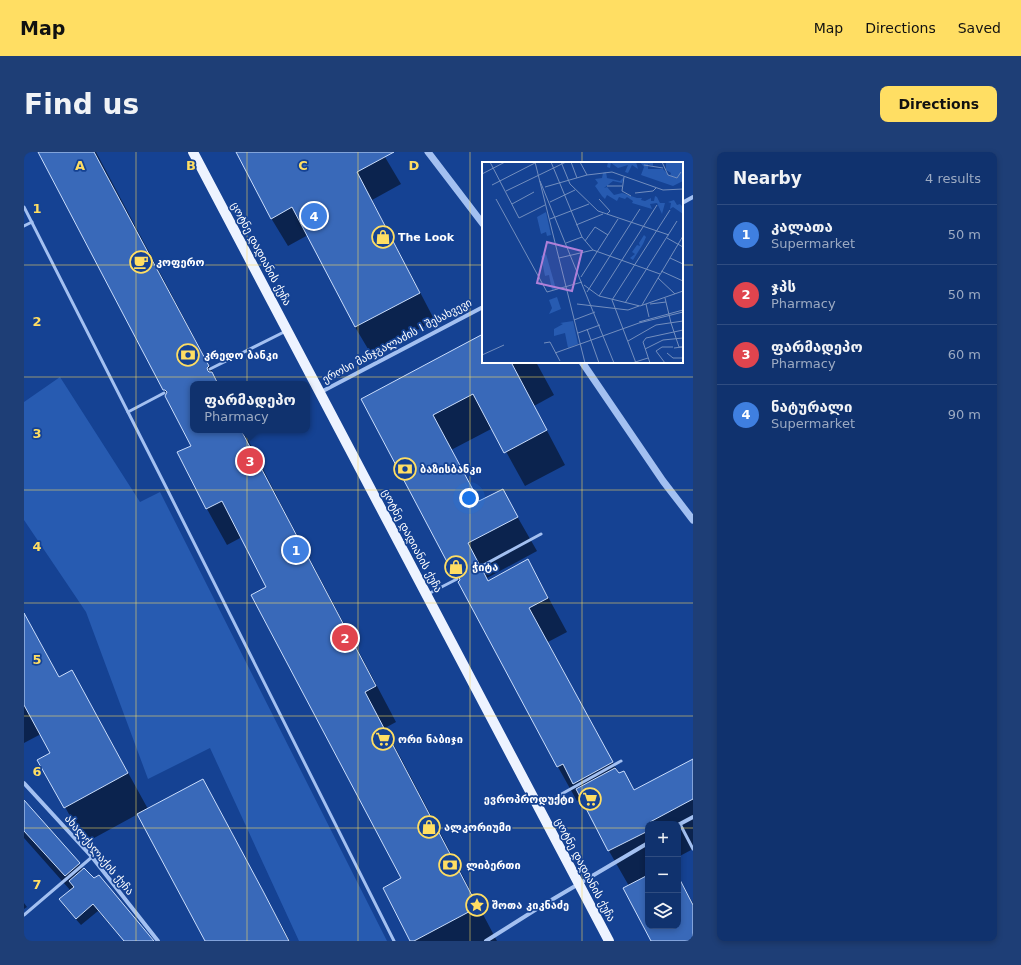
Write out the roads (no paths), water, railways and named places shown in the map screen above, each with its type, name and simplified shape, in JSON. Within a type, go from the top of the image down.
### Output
[{"type":"main road","name":"ცოტნე დადიანის ქუჩა","points":[[193,152],[609,941]]},
{"type":"street","points":[[428,152],[482,223]]},
{"type":"street","points":[[683,202],[693,197]]},
{"type":"street","name":"ეროსი მანჯგალაძის I შესახვევი","points":[[320,392],[482,308]]},
{"type":"street","points":[[583,363],[664,481],[693,520]]},
{"type":"street","name":"ახალქალაქის ქუჩა","points":[[24,783],[92,857],[158,941]]},
{"type":"street","points":[[681,824],[693,817]]},
{"type":"street","points":[[486,941],[537,908],[645,845]]},
{"type":"lane","points":[[24,207],[394,941]]},
{"type":"lane","points":[[24,226],[32,222]]},
{"type":"lane","points":[[210,369],[288,330]]},
{"type":"lane","points":[[128,412],[164,393]]},
{"type":"lane","points":[[480,567],[541,534]]},
{"type":"lane","points":[[427,595],[456,579]]},
{"type":"lane","points":[[539,807],[621,761]]},
{"type":"lane","points":[[681,828],[693,849]]},
{"type":"lane","points":[[24,915],[92,857]]},
{"type":"place","name":"ნატურალი","points":[[314,216]]},
{"type":"place","name":"The Look","points":[[383,237]]},
{"type":"place","name":"კოფერო","points":[[141,262]]},
{"type":"place","name":"კრედო ბანკი","points":[[188,355]]},
{"type":"place","name":"ფარმადეპო","points":[[250,461]]},
{"type":"place","name":"ბაზისბანკი","points":[[405,469]]},
{"type":"place","name":"კალათა","points":[[296,550]]},
{"type":"place","name":"ჭიტა","points":[[456,567]]},
{"type":"place","name":"ჯპს","points":[[345,638]]},
{"type":"place","name":"ორი ნაბიჯი","points":[[383,739]]},
{"type":"place","name":"ევროპროდუქტი","points":[[590,799]]},
{"type":"place","name":"ალკორიუმი","points":[[429,827]]},
{"type":"place","name":"ლიბერთი","points":[[450,865]]},
{"type":"place","name":"შოთა კიკნაძე","points":[[477,905]]}]
